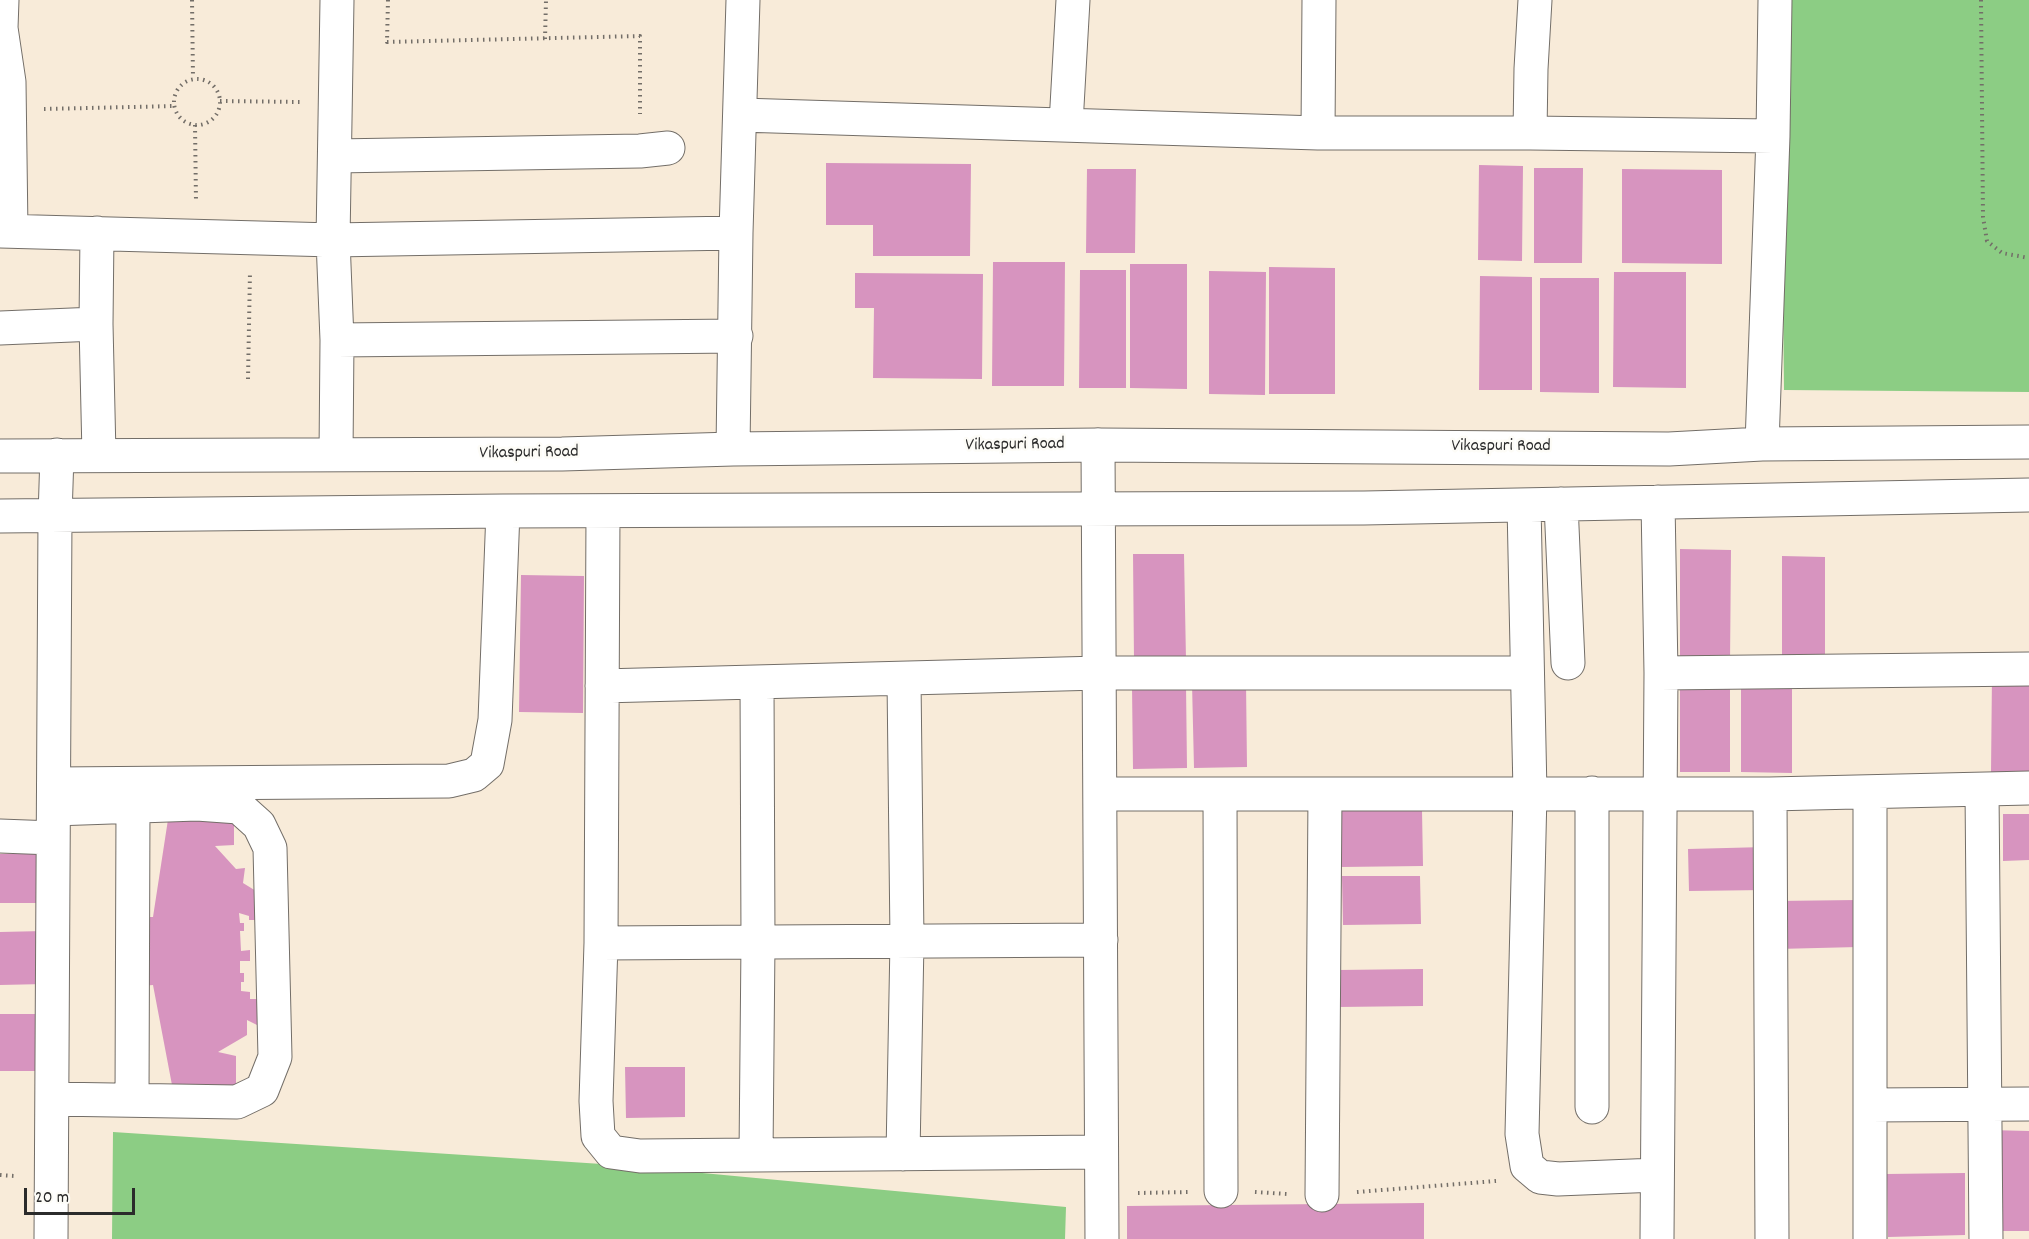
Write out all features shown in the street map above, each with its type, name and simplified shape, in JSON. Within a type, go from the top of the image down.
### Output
[{"type":"street","points":[[336,455],[337,340],[333,240],[337,0]]},
{"type":"street","points":[[734,449],[736,233],[743,0]]},
{"type":"street","points":[[1066,124],[1073,0]]},
{"type":"street","points":[[1318,133],[1319,0]]},
{"type":"street","points":[[1530,133],[1535,0]]},
{"type":"street","points":[[1762,444],[1773,136],[1775,0]]},
{"type":"street","points":[[1,19],[9,82],[6,103],[5,231],[333,240],[736,233]]},
{"type":"street","points":[[741,115],[1318,133],[1773,136]]},
{"type":"street","points":[[335,156],[654,150]]},
{"type":"street","points":[[97,233],[96,324],[99,455]]},
{"type":"street","points":[[0,328],[96,324]]},
{"type":"street","points":[[337,340],[736,336]]},
{"type":"street","name":"Vikaspuri Road","points":[[0,456],[562,454],[734,449],[1098,445],[1669,449],[1762,444],[2029,442]]},
{"type":"street","points":[[1098,445],[1101,1239]]},
{"type":"street","points":[[51,1239],[57,455]]},
{"type":"street","points":[[0,516],[503,511],[1364,508],[2029,495]]},
{"type":"street","points":[[1657,1239],[1661,673],[1658,502]]},
{"type":"street","points":[[1561,504],[1568,663]]},
{"type":"street","points":[[1524,505],[1530,793],[1522,1134],[1527,1166],[1540,1178],[1658,1175]]},
{"type":"street","points":[[0,836],[54,810],[449,781],[474,775],[487,764],[495,720],[503,511]]},
{"type":"street","points":[[603,512],[601,943],[596,1101],[598,1136],[611,1152],[640,1156],[1101,1152]]},
{"type":"street","points":[[1661,673],[2029,669]]},
{"type":"street","points":[[602,686],[1100,673],[1527,673]]},
{"type":"street","points":[[903,1154],[907,941],[904,679]]},
{"type":"street","points":[[756,1155],[757,682]]},
{"type":"street","points":[[1101,794],[1770,794],[2029,788]]},
{"type":"street","points":[[1982,790],[1986,1239]]},
{"type":"street","points":[[1870,792],[1870,1239]]},
{"type":"street","points":[[1592,793],[1592,1107]]},
{"type":"street","points":[[1220,794],[1221,1191]]},
{"type":"street","points":[[1322,1195],[1325,794]]},
{"type":"street","points":[[1770,794],[1772,1239]]},
{"type":"street","points":[[52,1099],[237,1102],[262,1090],[275,1057],[270,848],[259,825],[239,807],[197,804],[54,810]]},
{"type":"street","points":[[132,1100],[133,806]]},
{"type":"street","points":[[601,943],[1101,940]]},
{"type":"street","points":[[1870,1105],[2029,1104]]},
{"type":"path","points":[[192,0],[193,78]]},
{"type":"path","points":[[388,0],[387,42],[640,36],[654,150]]},
{"type":"path","points":[[544,39],[546,0]]},
{"type":"path","points":[[1981,0],[1983,217],[1988,241],[2002,254],[2029,258]]},
{"type":"path","points":[[193,78],[209,81],[219,93],[220,101],[216,116],[203,124],[195,125],[182,119],[175,106],[176,92],[186,81],[193,78]]},
{"type":"path","points":[[220,101],[336,103]]},
{"type":"path","points":[[6,103],[175,106]]},
{"type":"path","points":[[195,125],[197,236]]},
{"type":"path","points":[[248,379],[250,237]]},
{"type":"green space","points":[[1780,0],[2029,0],[2029,392],[1784,390]]},
{"type":"green space","points":[[113,1132],[617,1165],[1066,1207],[1065,1239],[112,1239]]},
{"type":"building","points":[[826,163],[971,164],[970,256],[873,256],[873,225],[826,225]]},
{"type":"building","points":[[1479,165],[1523,166],[1522,261],[1478,260]]},
{"type":"building","points":[[1534,168],[1583,168],[1582,263],[1534,263]]},
{"type":"building","points":[[1087,169],[1136,169],[1135,253],[1086,253]]},
{"type":"building","points":[[1622,169],[1722,170],[1722,264],[1622,263]]},
{"type":"building","points":[[993,262],[1065,262],[1064,386],[992,386]]},
{"type":"building","points":[[1130,264],[1187,264],[1187,389],[1130,388]]},
{"type":"building","points":[[1269,267],[1335,268],[1335,394],[1269,394]]},
{"type":"building","points":[[1080,270],[1126,270],[1126,388],[1079,388]]},
{"type":"building","points":[[1209,271],[1266,272],[1265,395],[1209,394]]},
{"type":"building","points":[[1614,272],[1686,272],[1686,388],[1613,387]]},
{"type":"building","points":[[855,273],[983,274],[982,379],[873,378],[874,308],[855,308]]},
{"type":"building","points":[[1480,276],[1532,277],[1532,390],[1479,390]]},
{"type":"building","points":[[1540,278],[1599,278],[1599,393],[1540,392]]},
{"type":"building","points":[[1680,549],[1731,550],[1730,663],[1680,662]]},
{"type":"building","points":[[1133,554],[1184,554],[1186,660],[1134,661]]},
{"type":"building","points":[[1782,556],[1825,557],[1825,657],[1782,657]]},
{"type":"building","points":[[521,575],[584,576],[583,713],[519,712]]},
{"type":"building","points":[[1741,673],[1792,673],[1792,773],[1741,772]]},
{"type":"building","points":[[1992,675],[2029,676],[2029,772],[1991,772]]},
{"type":"building","points":[[1680,681],[1730,682],[1730,772],[1680,772]]},
{"type":"building","points":[[1246,682],[1247,767],[1194,768],[1192,683]]},
{"type":"building","points":[[1186,685],[1187,768],[1133,769],[1132,686]]},
{"type":"building","points":[[1422,810],[1423,866],[1341,867],[1340,811]]},
{"type":"building","points":[[234,812],[234,845],[215,846],[236,869],[245,868],[243,883],[256,891],[256,920],[249,920],[249,916],[239,913],[240,923],[244,923],[244,931],[240,931],[241,951],[250,950],[250,961],[240,961],[240,973],[244,973],[241,991],[250,992],[250,999],[257,999],[257,1025],[247,1020],[247,1035],[218,1052],[236,1056],[236,1087],[172,1085],[153,985],[141,986],[141,917],[153,917],[169,813]]},
{"type":"building","points":[[2003,814],[2029,814],[2029,860],[2003,861]]},
{"type":"building","points":[[1765,847],[1765,890],[1689,891],[1688,849]]},
{"type":"building","points":[[48,853],[49,903],[0,903],[0,854]]},
{"type":"building","points":[[1342,876],[1420,876],[1421,924],[1343,925]]},
{"type":"building","points":[[1857,900],[1858,947],[1777,949],[1776,901]]},
{"type":"building","points":[[44,931],[45,984],[0,985],[0,932]]},
{"type":"building","points":[[1423,969],[1423,1006],[1338,1007],[1338,970]]},
{"type":"building","points":[[0,1014],[46,1014],[47,1071],[0,1071]]},
{"type":"building","points":[[625,1067],[685,1067],[685,1117],[626,1118]]},
{"type":"building","points":[[1989,1130],[2029,1131],[2029,1231],[1988,1231]]},
{"type":"building","points":[[1965,1173],[1965,1235],[1888,1237],[1887,1174]]},
{"type":"building","points":[[1424,1203],[1424,1239],[1127,1239],[1127,1206]]}]
